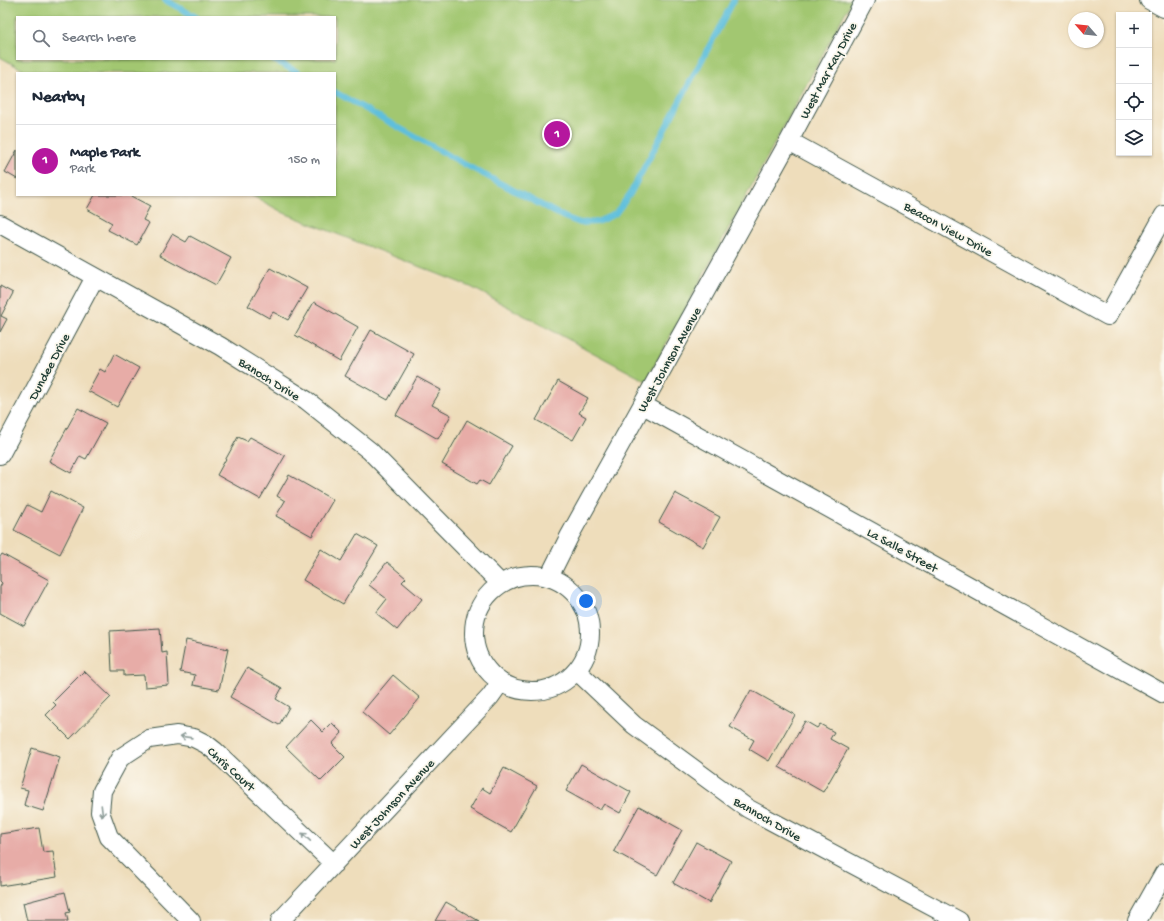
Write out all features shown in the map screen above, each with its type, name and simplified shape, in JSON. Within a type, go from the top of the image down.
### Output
[{"type":"street","name":"West Mar Kay Drive","points":[[789,140],[865,0]]},
{"type":"street","points":[[1149,0],[1164,8]]},
{"type":"street","name":"Beacon View Drive","points":[[789,140],[1108,316],[1164,215]]},
{"type":"street","name":"West Johnson Avenue","points":[[549,577],[570,535],[789,140]]},
{"type":"street","name":"Banoch Drive","points":[[0,224],[220,346],[306,400],[370,451],[501,584]]},
{"type":"street","name":"Dundee Drive","points":[[0,455],[95,277]]},
{"type":"street","name":"La Salle Street","points":[[643,405],[1164,694]]},
{"type":"street","points":[[533,575],[549,577],[562,583],[573,592],[582,603],[588,616],[590,630],[589,645],[585,658],[577,671],[558,686],[535,692],[517,690],[500,683],[486,670],[476,653],[473,633],[477,614],[486,597],[501,584],[516,577],[533,575]]},
{"type":"street","name":"Bannoch Drive","points":[[577,671],[634,725],[747,808],[959,921]]},
{"type":"street","name":"West Johnson Avenue","points":[[287,919],[334,864],[490,697],[500,683]]},
{"type":"street","name":"Chris Court","points":[[191,921],[109,837],[100,812],[102,792],[120,758],[149,739],[177,735],[194,738],[206,744],[334,864]]},
{"type":"street","points":[[1137,921],[1164,873]]},
{"type":"green space","points":[[0,0],[852,0],[646,381],[471,287],[284,213],[253,196],[336,196],[336,72],[27,72],[0,57]]},
{"type":"building","points":[[16,152],[16,178],[5,172]]},
{"type":"building","points":[[94,196],[131,196],[150,206],[143,220],[149,223],[137,245],[108,230],[112,223],[87,209]]},
{"type":"building","points":[[172,234],[186,242],[190,236],[231,258],[216,285],[160,255]]},
{"type":"building","points":[[270,268],[307,288],[288,320],[273,312],[269,318],[248,306]]},
{"type":"building","points":[[0,286],[13,293],[1,316],[7,319],[0,332]]},
{"type":"building","points":[[314,302],[358,327],[339,361],[295,335]]},
{"type":"building","points":[[371,330],[414,354],[388,400],[345,376]]},
{"type":"building","points":[[114,354],[139,368],[117,407],[88,391],[100,369],[105,372]]},
{"type":"building","points":[[417,377],[441,390],[432,405],[451,415],[438,439],[396,415]]},
{"type":"building","points":[[558,381],[588,398],[579,413],[586,417],[573,440],[536,420]]},
{"type":"building","points":[[78,408],[106,423],[86,459],[80,456],[71,473],[49,461]]},
{"type":"building","points":[[467,420],[512,446],[489,485],[480,480],[477,484],[442,464]]},
{"type":"building","points":[[238,437],[247,441],[250,437],[285,456],[260,499],[217,475]]},
{"type":"building","points":[[289,475],[333,500],[312,536],[276,516],[285,501],[277,496]]},
{"type":"building","points":[[51,491],[83,508],[60,554],[14,530],[27,505],[41,512]]},
{"type":"building","points":[[675,493],[720,517],[703,547],[659,522]]},
{"type":"building","points":[[357,534],[378,546],[343,604],[303,580],[321,549],[341,561]]},
{"type":"building","points":[[2,554],[49,580],[24,626],[0,613],[0,587],[2,583],[0,581],[0,557]]},
{"type":"building","points":[[387,562],[406,578],[402,582],[422,599],[397,630],[376,613],[387,599],[369,585]]},
{"type":"building","points":[[160,628],[162,653],[167,652],[169,685],[145,687],[144,675],[124,676],[124,671],[112,671],[110,631]]},
{"type":"building","points":[[186,640],[228,649],[219,690],[193,685],[195,675],[180,672]]},
{"type":"building","points":[[247,668],[282,688],[276,699],[289,707],[279,725],[230,697]]},
{"type":"building","points":[[84,671],[111,697],[70,739],[46,715],[56,705],[53,702]]},
{"type":"building","points":[[393,675],[420,698],[389,735],[362,712]]},
{"type":"building","points":[[751,690],[795,715],[769,761],[749,749],[754,740],[730,727]]},
{"type":"building","points":[[311,720],[323,732],[332,723],[342,733],[332,744],[345,757],[321,781],[286,747]]},
{"type":"building","points":[[805,721],[817,728],[820,724],[834,732],[830,739],[848,749],[823,792],[779,767]]},
{"type":"building","points":[[32,748],[60,757],[43,811],[24,805],[28,790],[20,788]]},
{"type":"building","points":[[581,764],[631,792],[620,813],[604,804],[600,810],[566,791]]},
{"type":"building","points":[[504,768],[537,786],[511,832],[470,809],[482,788],[490,793]]},
{"type":"building","points":[[639,806],[682,830],[657,875],[614,851]]},
{"type":"building","points":[[39,828],[43,852],[53,851],[57,877],[0,886],[0,834]]},
{"type":"building","points":[[696,842],[731,861],[709,903],[673,883]]},
{"type":"building","points":[[65,892],[70,912],[66,913],[68,921],[27,921],[23,903]]},
{"type":"building","points":[[446,902],[479,921],[435,921]]},
{"type":"waterway","points":[[165,0],[194,16]]},
{"type":"waterway","points":[[336,93],[464,164],[564,217],[580,223],[597,222],[615,214],[630,194],[734,0]]},
{"type":"waterway","points":[[274,60],[297,72]]},
{"type":"place","name":"Maple Park","points":[[557,134]]}]
